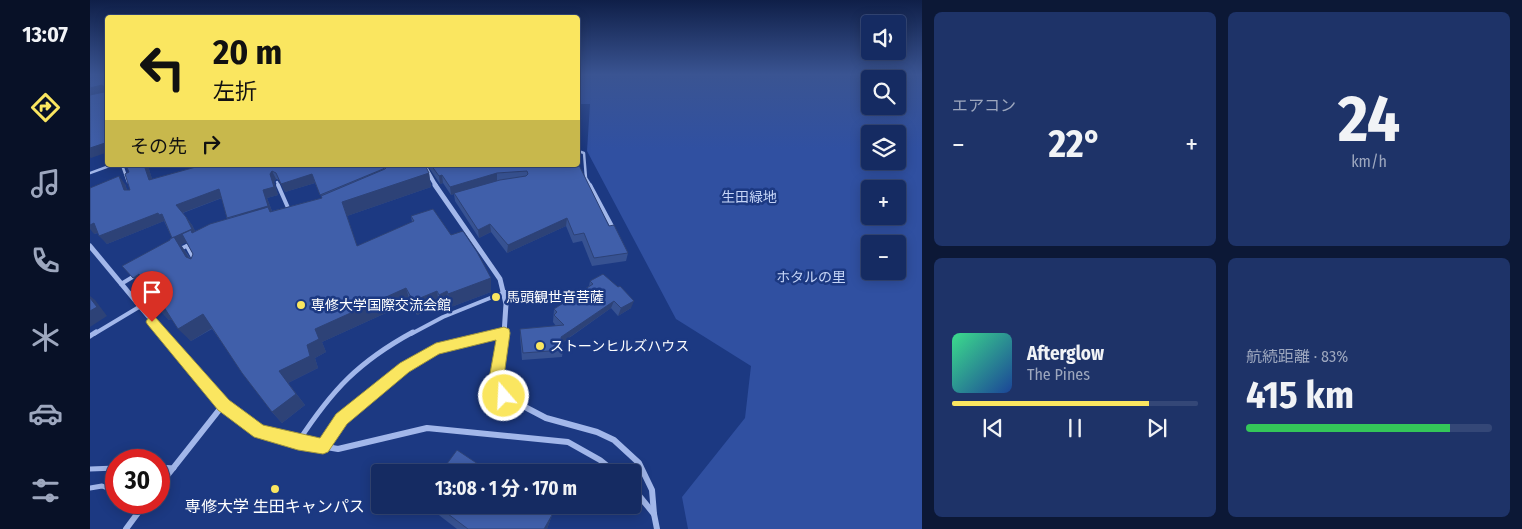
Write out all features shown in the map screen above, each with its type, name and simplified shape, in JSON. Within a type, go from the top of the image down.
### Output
[{"type":"street","points":[[425,167],[500,279],[505,292],[504,333],[495,385],[504,396],[546,418],[597,432],[614,440],[639,463],[652,490],[657,529]]},
{"type":"street","points":[[90,246],[139,307],[224,405],[260,432],[298,442],[338,449],[426,428],[478,432],[568,442],[605,464]]},
{"type":"street","points":[[323,446],[342,419],[404,368],[436,349],[504,333]]},
{"type":"street","points":[[170,473],[224,405]]},
{"type":"street","points":[[641,498],[654,514]]},
{"type":"street","points":[[126,529],[137,514]]},
{"type":"lane","points":[[580,152],[584,153],[586,178],[614,231]]},
{"type":"lane","points":[[90,173],[106,167]]},
{"type":"lane","points":[[123,167],[130,188]]},
{"type":"lane","points":[[277,182],[290,215]]},
{"type":"lane","points":[[446,200],[454,198]]},
{"type":"lane","points":[[169,255],[195,242]]},
{"type":"lane","points":[[187,246],[196,261]]},
{"type":"lane","points":[[121,284],[137,275]]},
{"type":"lane","points":[[298,442],[327,400],[349,376],[378,354],[444,316],[505,292]]},
{"type":"lane","points":[[90,336],[139,307]]},
{"type":"lane","points":[[90,469],[105,468]]},
{"type":"lane","points":[[170,468],[174,468]]},
{"type":"lane","points":[[90,488],[105,487]]},
{"type":"green space","name":"生田緑地","points":[[580,100],[861,100],[861,115],[906,115],[906,100],[922,100],[922,529],[688,529],[682,497],[745,418],[751,366],[676,319],[587,151],[590,104],[580,104]]},
{"type":"building","points":[[90,100],[105,100],[105,143],[90,148]]},
{"type":"building","points":[[127,167],[145,167],[149,180],[196,167],[385,167],[320,195],[312,174],[281,184],[276,173],[272,171],[270,174],[274,187],[263,190],[268,206],[227,218],[219,189],[176,205],[186,217],[192,229],[172,238],[162,214],[159,215],[158,213],[99,236],[94,223],[90,225],[90,188],[119,176],[124,190],[130,190],[125,174],[129,172]]},
{"type":"building","points":[[387,167],[426,167],[429,173],[342,202],[357,246],[414,221],[411,216],[433,209],[451,235],[463,231],[491,278],[448,294],[447,291],[439,295],[437,291],[413,301],[406,288],[315,329],[319,339],[307,345],[310,356],[279,371],[296,394],[272,412],[242,373],[203,314],[178,329],[162,304],[156,306],[139,274],[133,278],[122,266],[174,237],[186,257],[191,259],[193,254],[182,234],[191,230],[192,233],[210,224],[268,207],[270,212],[322,198],[321,196]]},
{"type":"building","points":[[432,167],[580,167],[609,226],[614,225],[628,253],[594,258],[584,233],[574,235],[567,218],[508,245],[490,224],[478,230],[454,193],[500,180],[526,176],[528,174],[527,171],[497,173],[450,187],[442,175],[439,176]]},
{"type":"building","points":[[603,274],[618,287],[620,286],[634,301],[621,308],[614,301],[561,337],[563,350],[523,353],[520,329],[564,325],[554,315],[557,312],[554,309],[593,284],[590,281]]},
{"type":"building","points":[[90,298],[97,307],[90,311]]},
{"type":"building","points":[[457,450],[478,464],[447,464]]},
{"type":"building","points":[[448,514],[552,515],[544,529],[468,529]]},
{"type":"place","name":"馬頭観世音菩薩","points":[[496,297]]},
{"type":"place","name":"専修大学国際交流会館","points":[[301,305]]},
{"type":"place","name":"ストーンヒルズハウス","points":[[540,346]]},
{"type":"place","name":"専修大学 生田キャンパス","points":[[275,489]]},
{"type":"route","points":[[152,322],[224,405],[260,432],[298,442],[323,446],[342,419],[404,368],[436,349],[504,333],[495,385],[504,396]]},
{"type":"park label","name":"ホタルの里","points":[[811,277]]}]
